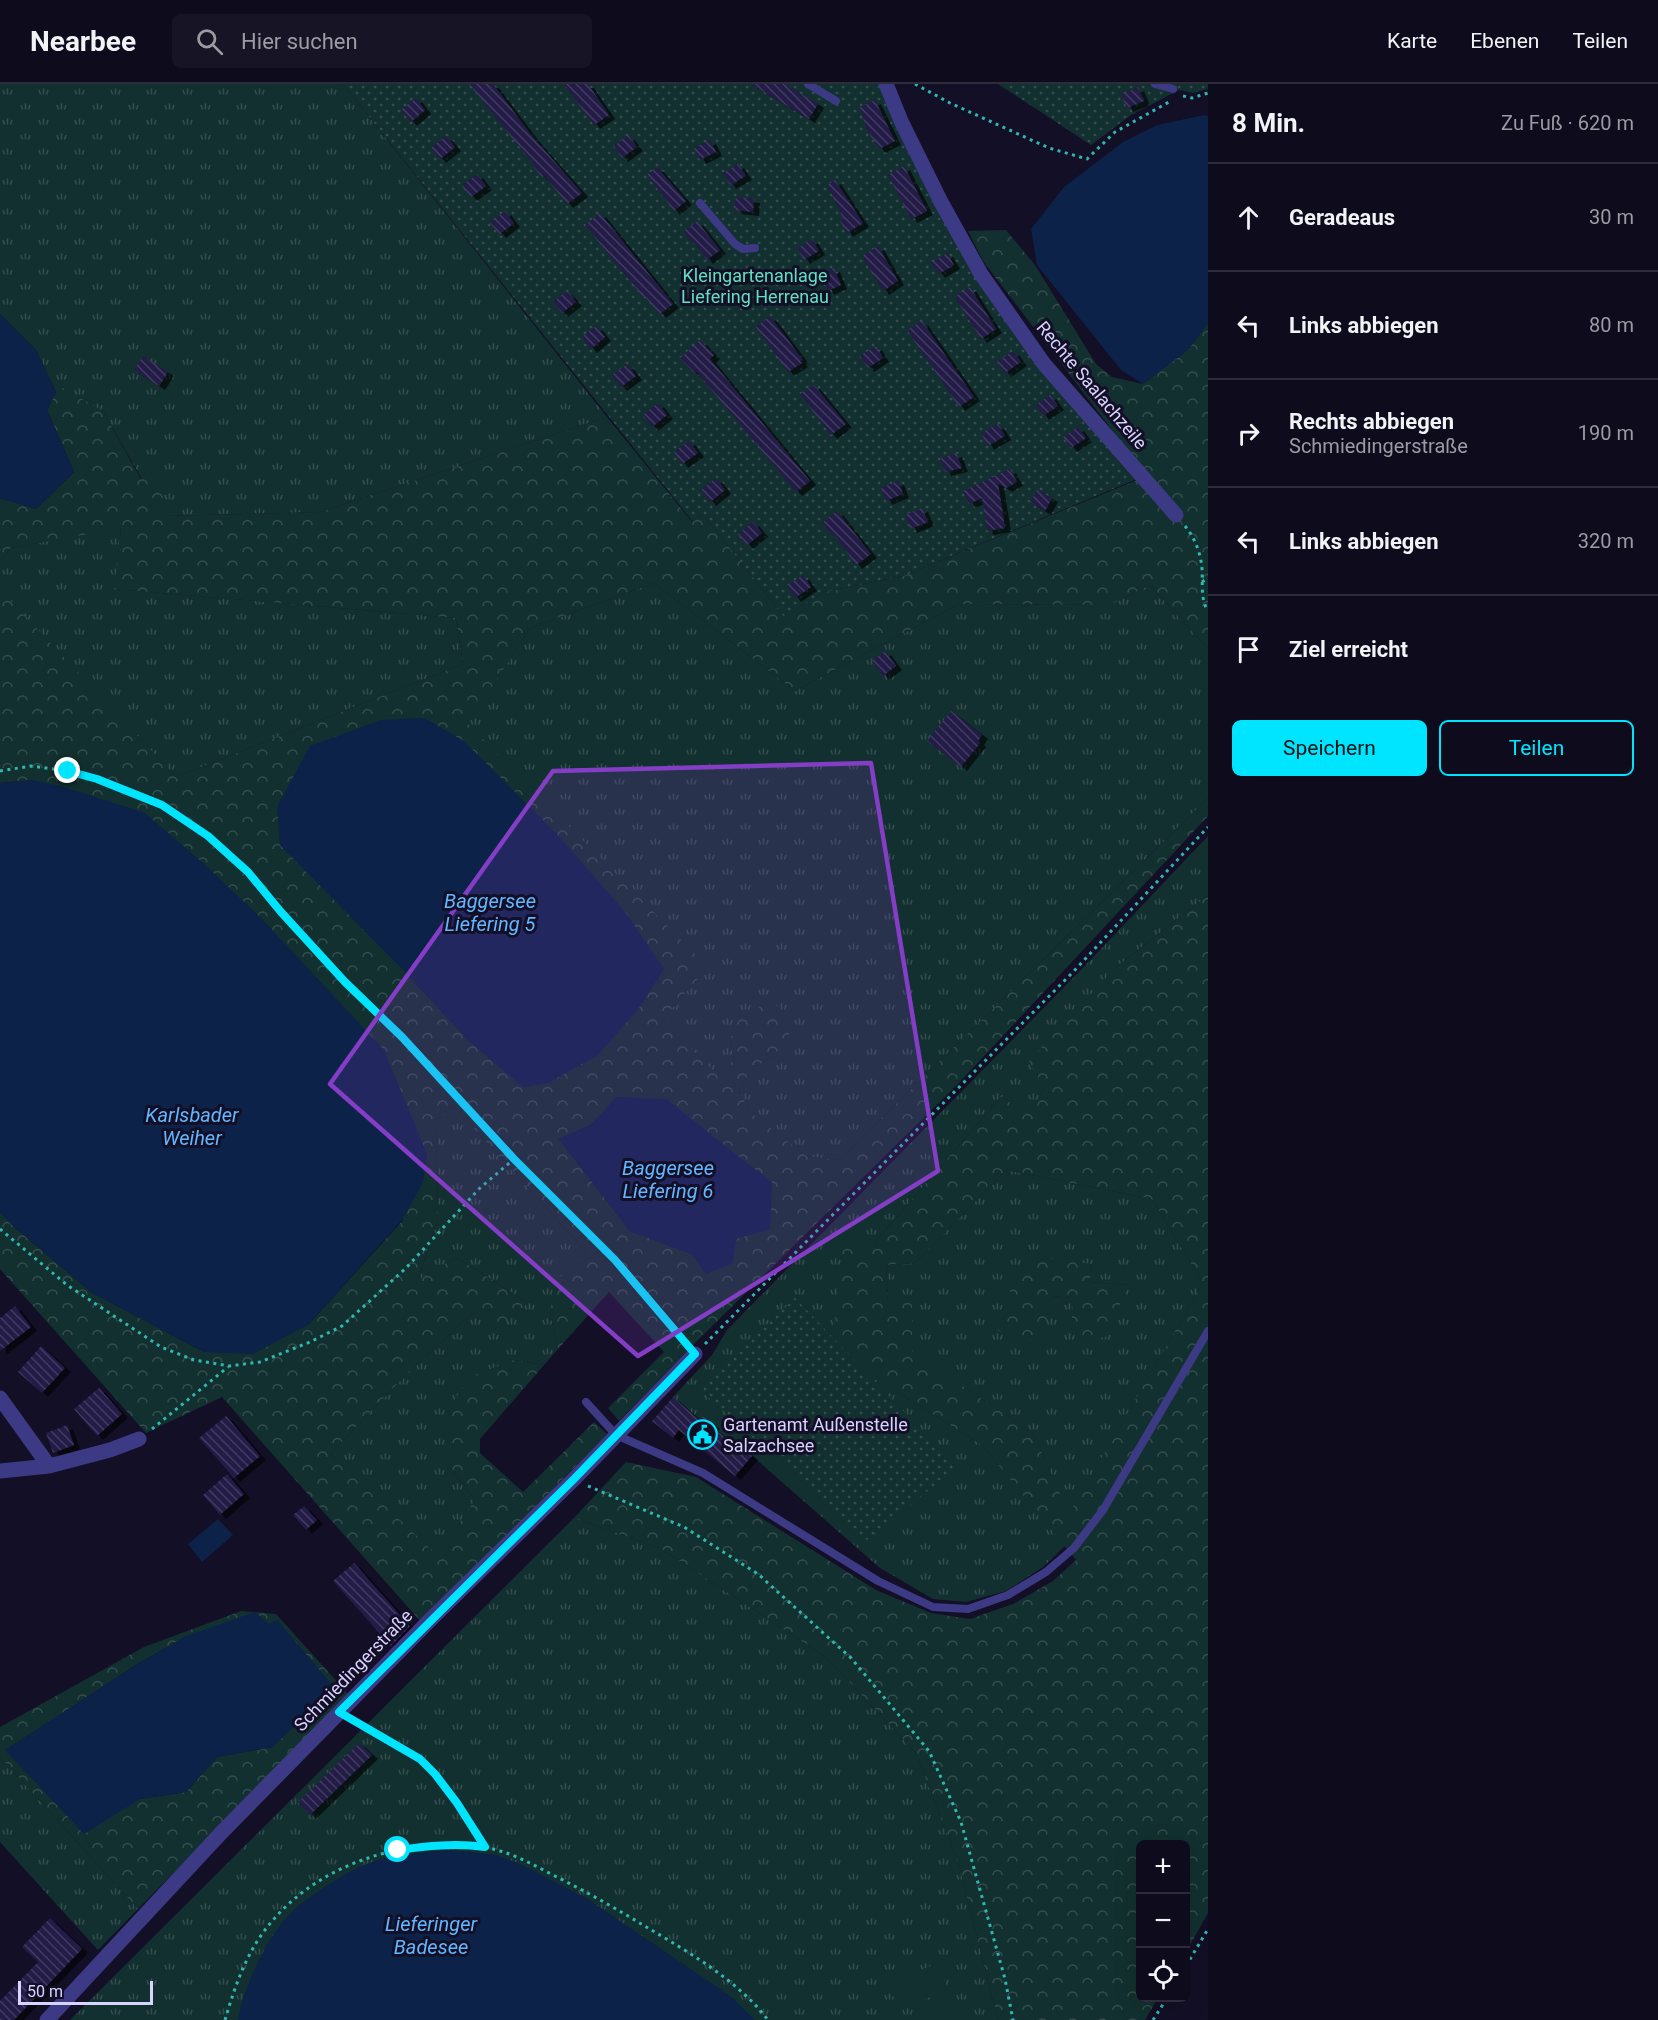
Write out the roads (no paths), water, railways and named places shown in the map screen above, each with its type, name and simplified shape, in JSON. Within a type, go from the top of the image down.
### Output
[{"type":"street","name":"Rechte Saalachzeile","points":[[886,84],[911,141],[981,274],[1044,364],[1176,515]]},
{"type":"street","name":"Schmiedingerstraße","points":[[47,2020],[222,1832],[339,1712],[573,1480],[695,1354]]},
{"type":"street","points":[[0,1398],[49,1466]]},
{"type":"street","points":[[0,1471],[49,1466],[110,1450],[139,1439]]},
{"type":"lane","points":[[808,84],[836,101]]},
{"type":"lane","points":[[1155,84],[1176,93]]},
{"type":"lane","points":[[700,203],[735,244],[743,249],[755,248]]},
{"type":"lane","points":[[586,1402],[616,1435],[703,1473],[878,1581],[933,1607],[968,1609],[1008,1595],[1046,1572],[1074,1548],[1103,1510],[1208,1332]]},
{"type":"water","points":[[1208,116],[1208,323],[1188,350],[1143,384],[1121,370],[1037,265],[1031,229],[1064,187],[1123,142],[1157,125]]},
{"type":"water","points":[[0,314],[36,350],[56,392],[47,410],[74,472],[36,509],[0,498]]},
{"type":"water","name":"Baggersee Liefering 5","points":[[424,718],[464,741],[557,834],[625,912],[664,969],[639,1008],[598,1055],[548,1083],[523,1087],[470,1042],[406,973],[280,845],[277,807],[310,746],[381,720]]},
{"type":"water","name":"Karlsbader Weiher","points":[[32,780],[60,786],[145,813],[203,863],[261,918],[384,1050],[427,1154],[423,1182],[403,1219],[309,1324],[253,1354],[204,1352],[91,1292],[12,1225],[0,1212],[0,783]]},
{"type":"water","name":"Baggersee Liefering 6","points":[[617,1097],[666,1099],[772,1183],[770,1229],[736,1239],[733,1263],[706,1274],[692,1254],[630,1231],[559,1139],[591,1125]]},
{"type":"water","points":[[218,1519],[233,1535],[202,1562],[188,1544]]},
{"type":"water","points":[[255,1612],[269,1624],[277,1620],[334,1687],[273,1747],[217,1757],[186,1792],[140,1799],[84,1834],[5,1750],[139,1663],[187,1636]]},
{"type":"water","name":"Lieferinger Badesee","points":[[452,1850],[496,1855],[518,1863],[586,1898],[729,1995],[755,2020],[238,2020],[245,1993],[257,1964],[273,1935],[290,1914],[308,1899],[342,1876],[375,1861],[404,1855]]},
{"type":"place","name":"Gartenamt Außenstelle Salzachsee","points":[[702,1434]]},
{"type":"park label","name":"Kleingartenanlage Liefering Herrenau","points":[[755,285]]}]
